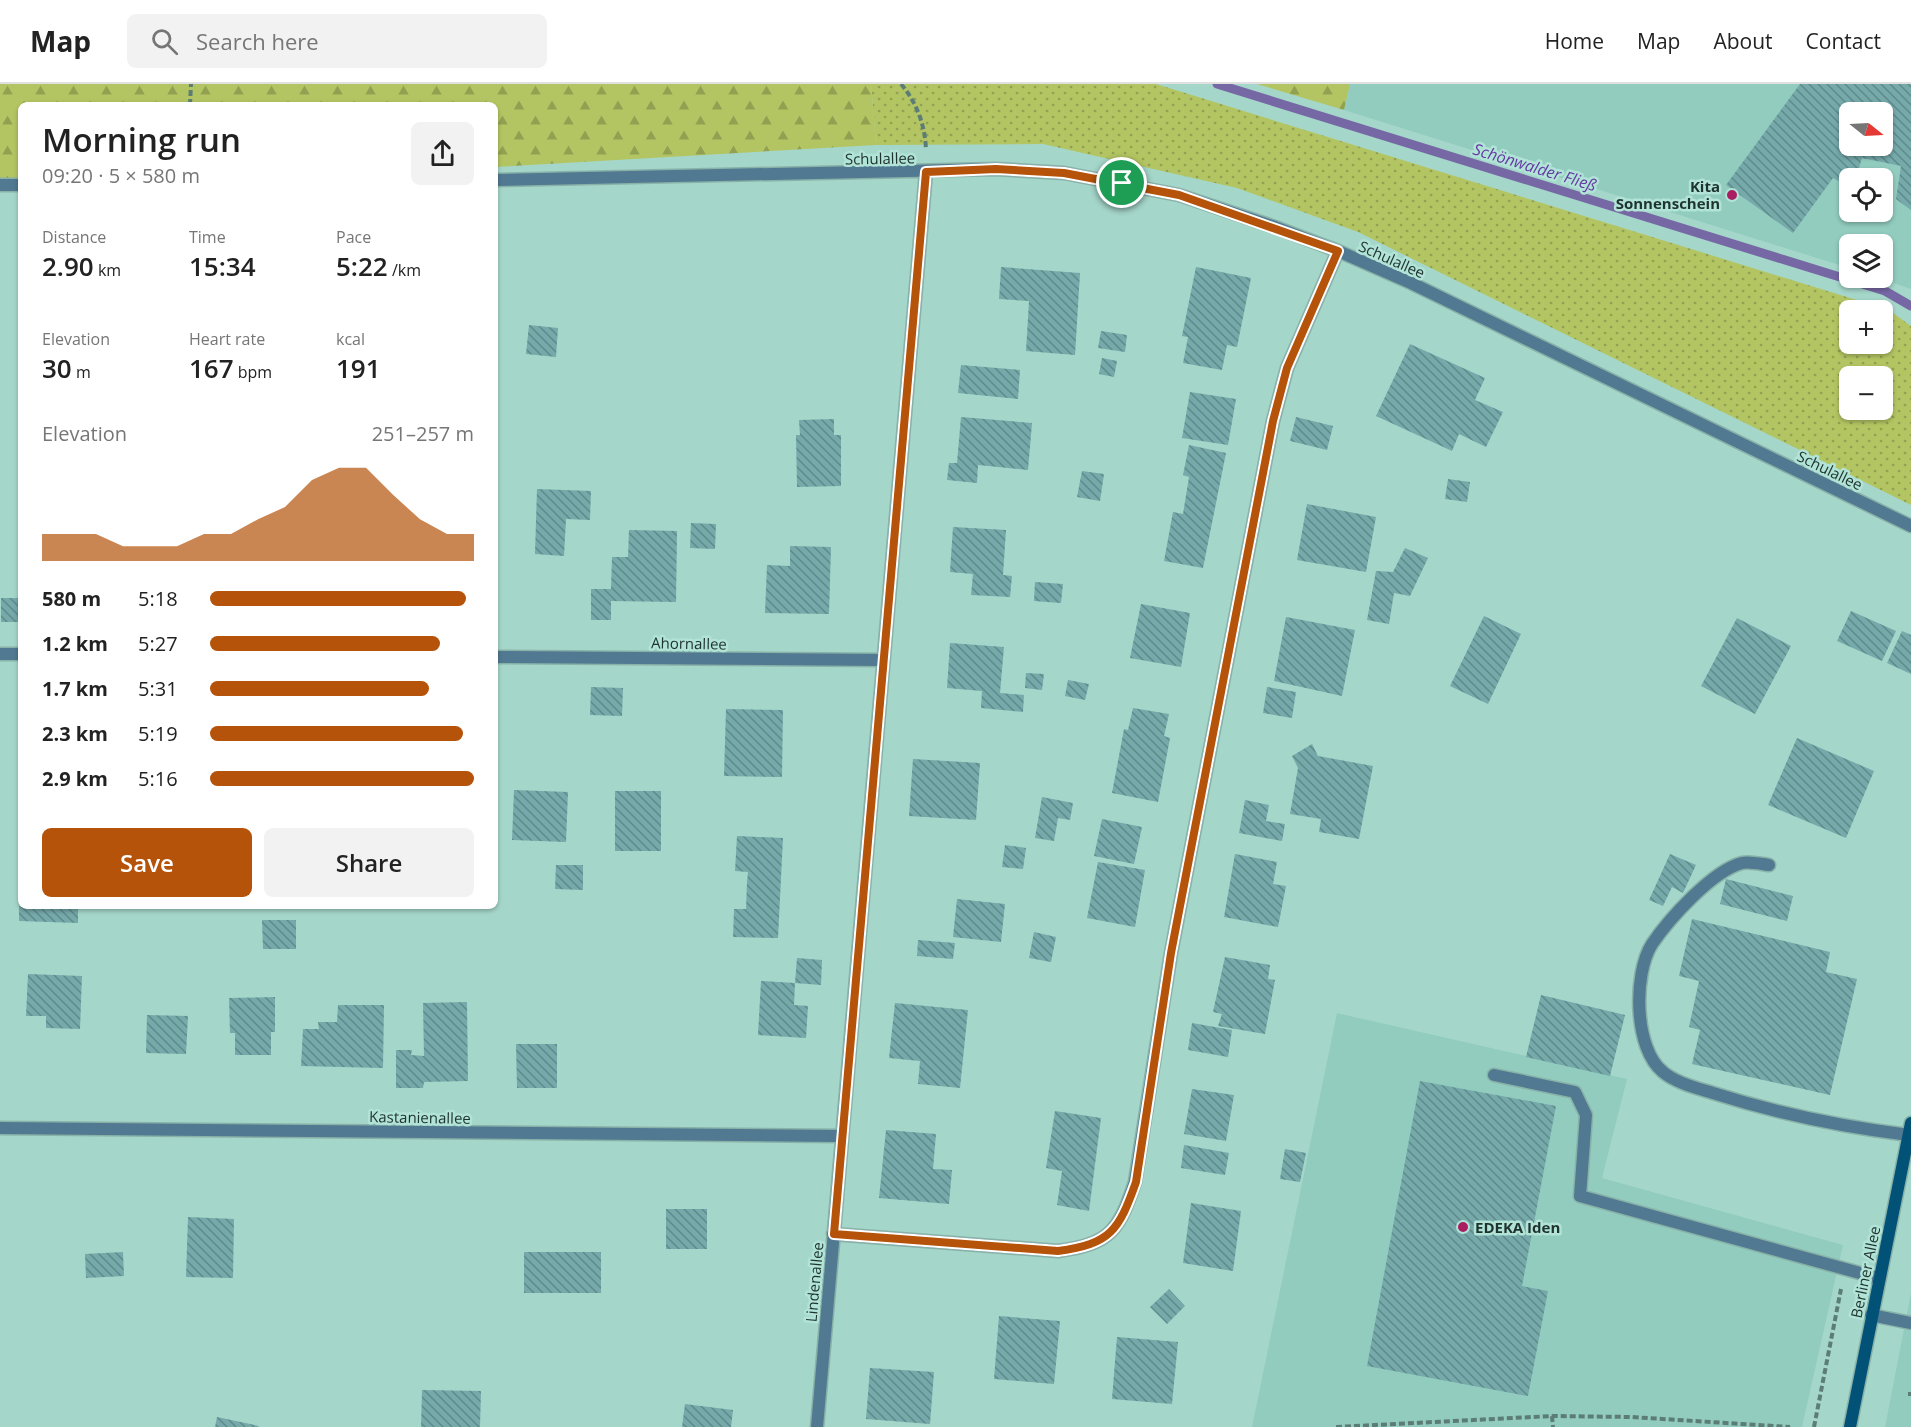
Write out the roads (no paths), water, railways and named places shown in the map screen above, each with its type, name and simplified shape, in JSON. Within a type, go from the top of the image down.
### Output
[{"type":"main road","name":"Berliner Allee","points":[[1850,1427],[1878,1278],[1910,1129]]},
{"type":"street","name":"Schulallee","points":[[498,180],[1007,169],[1064,173],[1179,195],[1338,251],[1411,283],[1911,526]]},
{"type":"street","name":"Lindenallee","points":[[817,1427],[840,1136],[926,172]]},
{"type":"street","points":[[0,185],[18,185]]},
{"type":"street","points":[[834,1234],[1058,1251],[1087,1247],[1111,1232],[1125,1213],[1136,1182],[1171,953],[1273,421],[1287,368],[1338,251]]},
{"type":"street","points":[[0,654],[18,654]]},
{"type":"street","name":"Ahornallee","points":[[498,657],[883,660]]},
{"type":"street","points":[[1769,865],[1744,862],[1723,871],[1704,887],[1651,946],[1641,978],[1640,1022],[1645,1049],[1663,1072],[1693,1087],[1746,1104],[1874,1130],[1910,1129]]},
{"type":"street","points":[[1494,1075],[1575,1092],[1586,1115],[1580,1196],[1878,1278]]},
{"type":"street","name":"Kastanienallee","points":[[0,1128],[840,1136]]},
{"type":"street","points":[[1871,1315],[1911,1323]]},
{"type":"waterway","name":"Schönwalder Fließ","points":[[1217,84],[1885,291],[1911,306]]},
{"type":"place","name":"Kita Sonnenschein","points":[[1732,195]]},
{"type":"place","name":"EDEKA Iden","points":[[1463,1227]]}]
